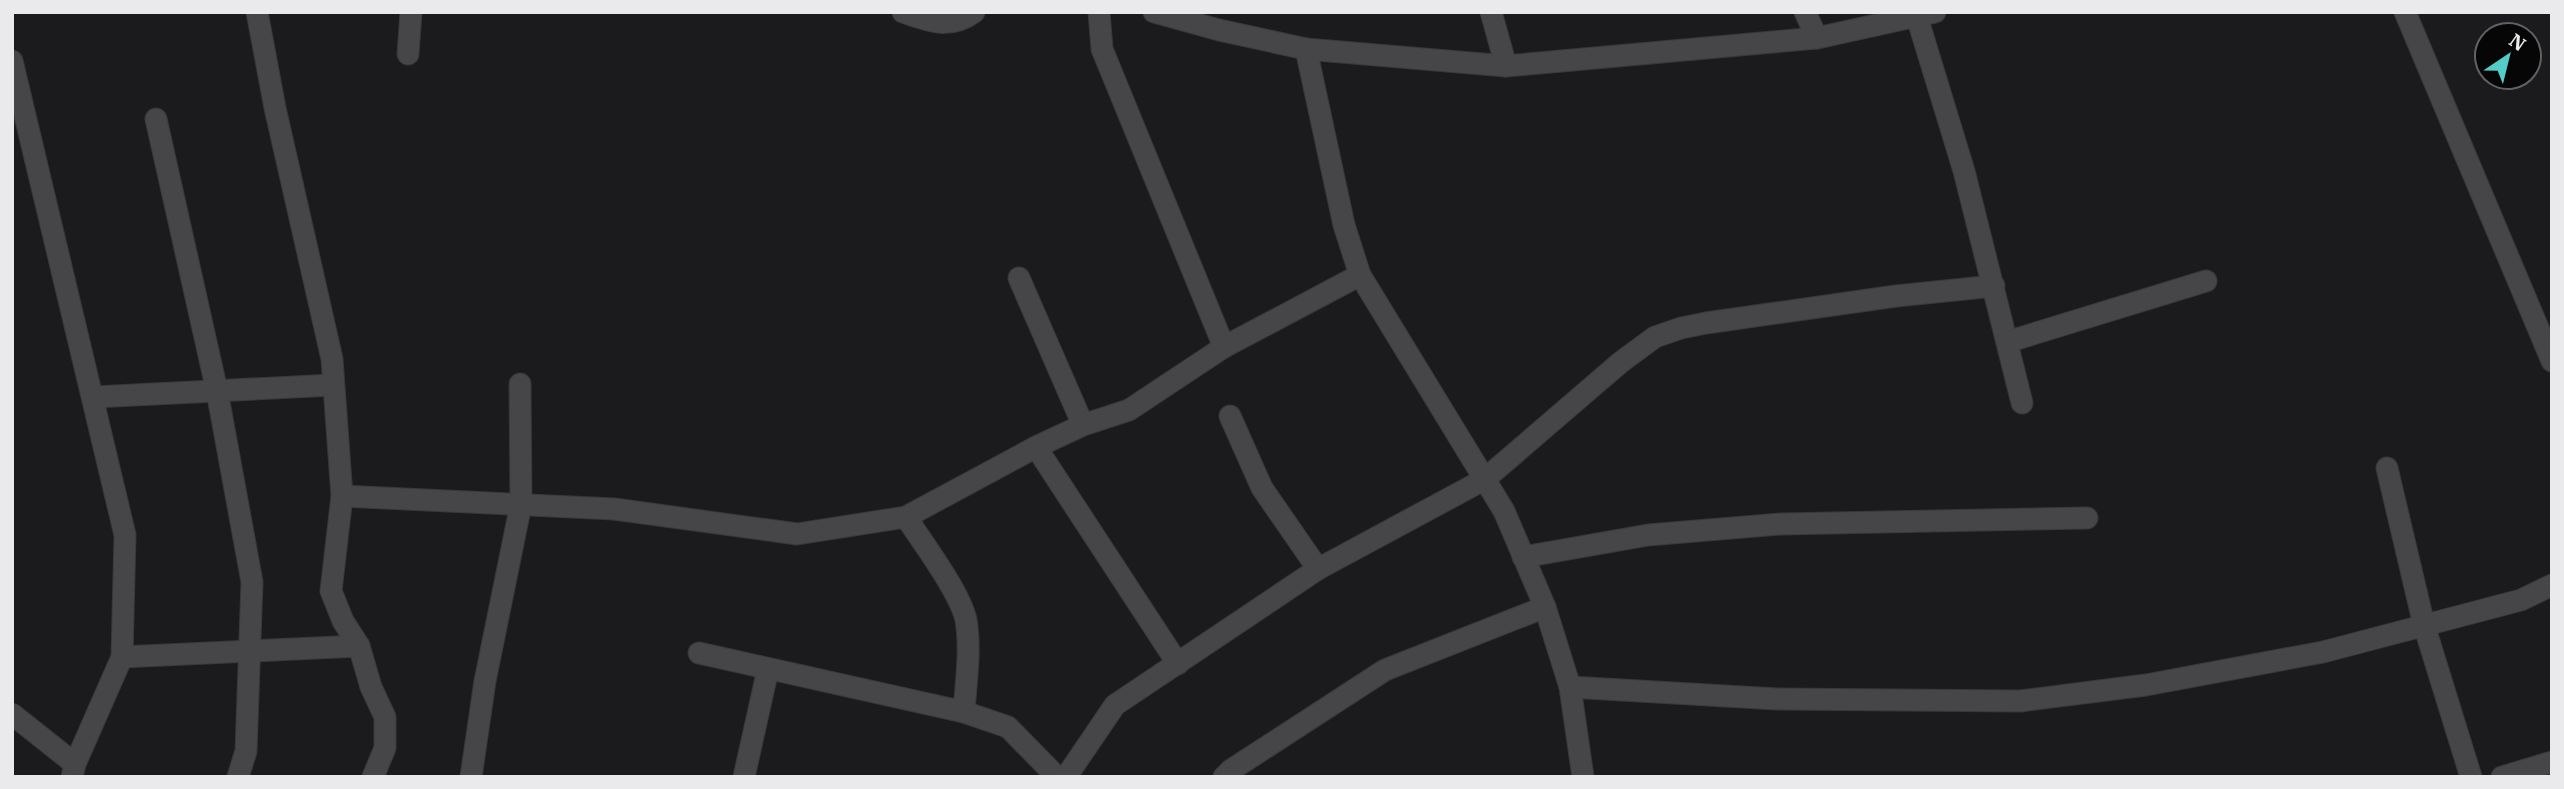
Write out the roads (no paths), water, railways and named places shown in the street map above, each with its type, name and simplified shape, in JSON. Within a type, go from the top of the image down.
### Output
[{"type":"street","points":[[257,12],[275,108],[332,359],[342,496],[331,591],[343,621],[359,646],[371,687],[385,717],[385,748],[373,777]]},
{"type":"street","points":[[408,54],[411,12]]},
{"type":"street","points":[[903,12],[934,23],[950,24],[974,12]]},
{"type":"street","points":[[1099,12],[1102,49],[1224,348]]},
{"type":"street","points":[[1154,12],[1223,21],[1306,49],[1506,66],[1817,38],[1926,14],[2022,403]]},
{"type":"street","points":[[1491,12],[1506,66]]},
{"type":"street","points":[[1805,12],[1817,38]]},
{"type":"street","points":[[2405,12],[2552,362]]},
{"type":"street","points":[[1306,49],[1344,225],[1360,275],[1504,511],[1545,607],[1570,687],[1583,777]]},
{"type":"street","points":[[12,61],[125,535],[122,657],[74,770],[12,714]]},
{"type":"street","points":[[156,119],[218,391],[252,582],[246,751],[238,777]]},
{"type":"street","points":[[342,496],[614,509],[797,534],[906,517],[1036,447],[1083,425],[1129,410],[1224,348],[1360,275]]},
{"type":"street","points":[[1018,278],[1083,425]]},
{"type":"street","points":[[2007,342],[2206,281]]},
{"type":"street","points":[[1066,777],[1115,705],[1318,569],[1485,479],[1621,362],[1655,337],[1706,323],[1896,296],[1994,286]]},
{"type":"street","points":[[471,777],[485,681],[521,504],[520,384]]},
{"type":"street","points":[[94,397],[332,385]]},
{"type":"street","points":[[1230,416],[1262,488],[1318,569]]},
{"type":"street","points":[[1036,447],[1178,664]]},
{"type":"street","points":[[2388,468],[2424,625],[2472,777]]},
{"type":"street","points":[[906,517],[945,576],[965,617],[969,649],[964,712]]},
{"type":"street","points":[[1523,557],[1648,536],[1781,524],[2087,518]]},
{"type":"street","points":[[1570,687],[1777,699],[2020,701],[2146,685],[2310,654],[2521,600],[2552,585]]},
{"type":"street","points":[[1224,777],[1385,670],[1545,607]]},
{"type":"street","points":[[122,657],[359,646]]},
{"type":"street","points":[[699,653],[964,712],[1008,727],[1057,777]]},
{"type":"street","points":[[744,777],[768,669]]},
{"type":"street","points":[[2502,777],[2552,761]]}]
